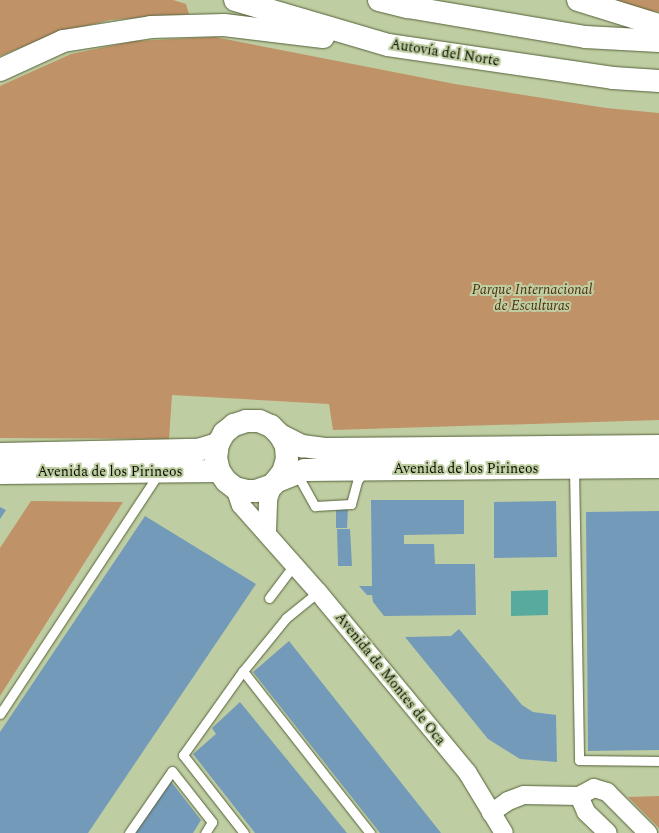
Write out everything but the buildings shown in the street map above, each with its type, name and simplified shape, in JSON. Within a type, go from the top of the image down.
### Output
[{"type":"main road","name":"Autovía del Norte","points":[[235,0],[388,45],[613,78],[659,81]]},
{"type":"main road","points":[[379,0],[408,7],[585,37],[659,41]]},
{"type":"main road","points":[[578,0],[659,25]]},
{"type":"main road","points":[[0,70],[63,41],[151,27],[224,24],[388,45]]},
{"type":"main road","points":[[246,421],[259,421],[270,426],[280,435],[286,446],[287,459],[283,472],[274,484],[256,491],[236,488],[226,481],[219,471],[216,458],[218,444],[224,433],[234,425],[246,421]]},
{"type":"main road","name":"Avenida de los Pirineos","points":[[280,435],[302,446],[325,449],[659,446]]},
{"type":"main road","name":"Avenida de los Pirineos","points":[[0,454],[198,450],[218,444]]},
{"type":"main road","name":"Avenida de los Pirineos","points":[[274,484],[305,470],[659,467]]},
{"type":"main road","name":"Avenida de los Pirineos","points":[[0,473],[219,471]]},
{"type":"street","points":[[267,532],[268,499],[274,484]]},
{"type":"street","name":"Avenida de Montes de Oca","points":[[236,488],[241,505],[267,532],[318,592],[467,772],[504,833]]},
{"type":"street","points":[[492,813],[508,801],[524,795],[579,796],[594,788],[607,792],[648,833]]},
{"type":"street","points":[[579,796],[586,812],[608,833]]},
{"type":"lane","points":[[574,468],[579,760],[659,761]]},
{"type":"lane","points":[[297,474],[315,506],[352,504],[357,481],[366,470]]},
{"type":"lane","points":[[0,714],[160,471]]},
{"type":"lane","points":[[269,598],[294,565]]},
{"type":"lane","points":[[244,833],[183,755],[243,671],[286,618],[318,592]]},
{"type":"lane","points":[[243,671],[370,833]]},
{"type":"lane","points":[[129,833],[172,771],[212,822],[205,833]]},
{"type":"green space","points":[[0,0],[173,0],[186,4],[189,14],[110,20],[55,34],[0,56]]},
{"type":"green space","points":[[611,0],[659,0],[659,12],[634,8]]},
{"type":"green space","name":"Parque Internacional de Esculturas","points":[[215,37],[455,84],[606,108],[659,113],[659,420],[333,430],[329,404],[172,395],[169,439],[0,438],[0,86],[71,54],[135,41]]},
{"type":"green space","points":[[31,501],[123,502],[0,696],[0,548]]},
{"type":"green space","points":[[659,796],[659,828],[628,797]]},
{"type":"water","points":[[548,590],[548,615],[511,616],[511,591]]}]
